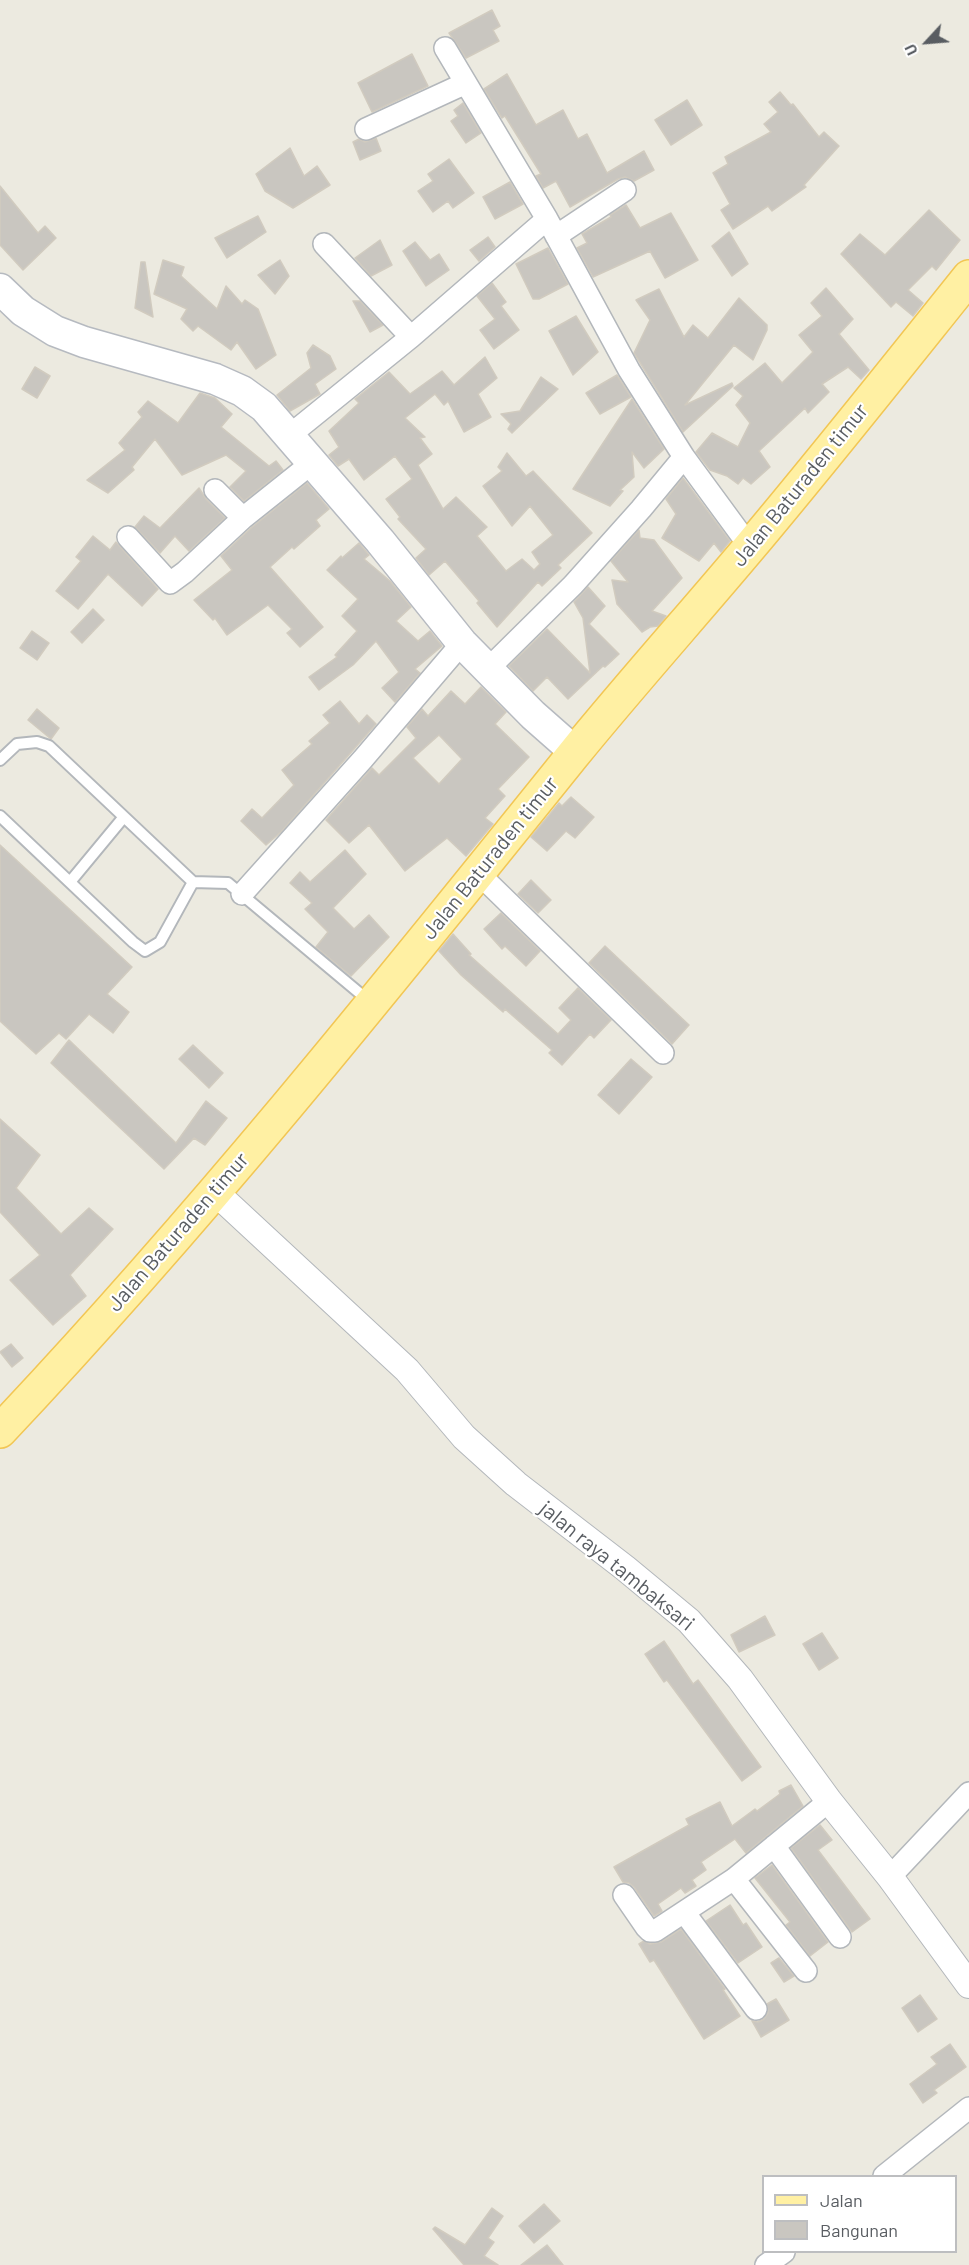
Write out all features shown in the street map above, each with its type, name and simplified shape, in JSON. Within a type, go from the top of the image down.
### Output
[{"type":"main road","name":"Jalan Baturaden timur","points":[[0,1431],[53,1375],[215,1192],[372,1003],[575,752],[750,547],[969,278]]},
{"type":"main road","points":[[0,289],[23,311],[55,331],[84,342],[215,379],[242,391],[264,407],[380,541],[462,643],[532,715],[575,752]]},
{"type":"street","points":[[445,48],[551,227],[629,370],[684,457],[750,547]]},
{"type":"street","points":[[366,129],[466,83]]},
{"type":"street","points":[[290,435],[551,227],[625,190]]},
{"type":"street","points":[[324,244],[411,337]]},
{"type":"street","points":[[488,669],[573,585],[684,457]]},
{"type":"street","points":[[128,537],[170,583],[243,518],[312,463]]},
{"type":"street","points":[[215,490],[243,518]]},
{"type":"street","points":[[242,894],[363,759],[462,643]]},
{"type":"street","points":[[478,873],[663,1053]]},
{"type":"street","name":"jalan raya tambaksari","points":[[215,1192],[406,1370],[464,1437],[516,1484],[625,1568],[689,1621],[741,1679],[829,1801],[890,1877],[969,1985]]},
{"type":"street","points":[[890,1877],[969,1793]]},
{"type":"street","points":[[624,1895],[650,1931],[655,1931],[734,1879],[829,1801]]},
{"type":"street","points":[[774,1846],[840,1937]]},
{"type":"street","points":[[734,1879],[806,1971]]},
{"type":"street","points":[[684,1912],[756,2009]]},
{"type":"street","points":[[885,2175],[969,2108]]},
{"type":"street","points":[[766,2265],[783,2253]]},
{"type":"lane","points":[[0,760],[17,744],[37,742],[49,746],[193,882],[228,883],[372,1003]]},
{"type":"lane","points":[[0,816],[145,951],[160,942],[193,882]]},
{"type":"lane","points":[[70,882],[123,818]]},
{"type":"building","points":[[492,10],[500,26],[493,30],[499,41],[466,58],[449,33]]},
{"type":"building","points":[[412,54],[428,86],[372,112],[358,83]]},
{"type":"building","points":[[507,74],[536,125],[563,110],[578,139],[587,134],[607,173],[644,151],[654,170],[634,181],[625,177],[618,179],[570,207],[556,181],[543,188],[536,176],[541,174],[505,116],[502,118],[484,89]]},
{"type":"building","points":[[780,92],[791,105],[793,104],[819,137],[824,132],[839,146],[804,185],[806,187],[772,211],[768,206],[733,229],[721,210],[730,204],[713,173],[728,164],[725,157],[771,132],[764,124],[778,112],[769,102]]},
{"type":"building","points":[[687,100],[702,125],[671,145],[655,120]]},
{"type":"building","points":[[463,103],[481,133],[466,143],[451,121],[458,116],[454,110]]},
{"type":"building","points":[[376,138],[381,151],[360,160],[353,142],[359,139],[365,142]]},
{"type":"building","points":[[290,148],[304,176],[317,166],[330,185],[293,208],[265,191],[256,174]]},
{"type":"building","points":[[449,159],[474,193],[453,208],[448,201],[433,212],[418,191],[433,181],[428,174]]},
{"type":"building","points":[[510,182],[523,204],[495,219],[483,197]]},
{"type":"building","points":[[0,186],[38,233],[45,226],[56,238],[23,270],[0,245]]},
{"type":"building","points":[[626,205],[640,228],[671,213],[698,260],[665,278],[650,251],[593,277],[577,248],[587,243],[582,234]]},
{"type":"building","points":[[929,210],[960,240],[936,270],[932,266],[908,290],[923,303],[913,316],[896,302],[891,307],[841,254],[860,234],[885,255]]},
{"type":"building","points":[[258,216],[266,232],[227,258],[215,238]]},
{"type":"building","points":[[729,232],[748,264],[732,276],[712,246]]},
{"type":"building","points":[[488,237],[495,247],[479,261],[470,250]]},
{"type":"building","points":[[380,240],[392,265],[371,276],[355,258]]},
{"type":"building","points":[[415,242],[430,260],[439,254],[449,270],[426,286],[403,251]]},
{"type":"building","points":[[548,248],[568,284],[539,299],[533,299],[516,264]]},
{"type":"building","points":[[163,260],[184,267],[181,276],[217,309],[226,286],[242,304],[245,300],[258,309],[276,355],[256,369],[237,342],[231,350],[198,326],[193,331],[181,319],[187,309],[154,294]]},
{"type":"building","points":[[280,260],[289,276],[275,294],[258,275]]},
{"type":"building","points":[[141,262],[145,262],[153,317],[135,308]]},
{"type":"building","points":[[492,283],[506,302],[501,306],[519,330],[494,349],[480,330],[495,319],[477,296]]},
{"type":"building","points":[[826,288],[853,319],[839,334],[869,370],[861,379],[848,367],[822,384],[829,392],[808,413],[805,408],[759,451],[770,467],[751,484],[743,478],[738,484],[727,476],[710,470],[696,452],[712,433],[738,447],[750,423],[736,405],[743,396],[734,388],[765,363],[782,383],[813,352],[799,335],[822,316],[811,303]]},
{"type":"building","points":[[659,289],[684,337],[693,325],[708,338],[739,298],[767,325],[767,330],[753,360],[734,345],[685,405],[732,383],[733,386],[683,432],[634,353],[650,320],[636,300]]},
{"type":"building","points":[[353,301],[360,301],[383,325],[370,332]]},
{"type":"building","points":[[576,316],[598,352],[573,375],[549,331]]},
{"type":"building","points":[[313,345],[330,356],[336,369],[315,384],[320,394],[290,411],[277,395],[311,368],[307,353]]},
{"type":"building","points":[[485,357],[497,378],[478,394],[491,417],[464,432],[448,401],[444,405],[435,394],[405,418],[425,437],[420,438],[432,454],[418,465],[443,509],[456,497],[487,527],[477,536],[506,571],[522,559],[534,570],[540,564],[532,552],[553,535],[530,506],[512,526],[483,486],[502,471],[498,467],[507,453],[526,476],[533,471],[592,533],[558,565],[561,568],[542,586],[538,582],[497,627],[477,603],[479,601],[445,561],[429,575],[416,558],[426,549],[398,519],[400,517],[386,499],[412,479],[395,456],[364,480],[349,459],[338,466],[329,455],[339,447],[329,431],[359,403],[355,399],[389,372],[410,394],[442,371],[454,385]]},
{"type":"building","points":[[35,367],[50,376],[37,398],[22,389]]},
{"type":"building","points":[[617,375],[631,397],[600,414],[586,393]]},
{"type":"building","points":[[541,377],[558,389],[512,433],[508,429],[511,424],[501,414],[520,411]]},
{"type":"building","points":[[200,393],[215,398],[232,414],[221,427],[269,466],[276,461],[283,470],[244,501],[230,487],[246,471],[226,455],[182,475],[155,439],[132,467],[134,470],[108,493],[87,480],[125,450],[119,443],[142,417],[138,412],[148,401],[178,423]]},
{"type":"building","points":[[632,399],[664,449],[644,468],[632,452],[634,477],[620,490],[623,491],[610,506],[573,489]]},
{"type":"building","points":[[683,478],[730,541],[721,552],[714,543],[699,561],[662,538],[676,514],[666,499]]},
{"type":"building","points":[[307,483],[329,509],[316,520],[320,526],[270,567],[323,627],[300,647],[287,633],[292,629],[268,605],[227,635],[215,618],[213,620],[194,600],[232,570],[221,556],[251,528]]},
{"type":"building","points":[[199,488],[206,499],[225,518],[189,551],[175,536],[160,553],[135,527],[144,516],[160,528]]},
{"type":"building","points":[[639,530],[640,538],[654,540],[682,578],[652,611],[666,616],[658,626],[650,627],[642,632],[617,604],[612,580],[628,582],[611,561]]},
{"type":"building","points":[[93,536],[110,550],[116,542],[158,589],[142,606],[108,574],[78,609],[56,591],[81,561],[76,557]]},
{"type":"building","points":[[359,543],[369,555],[364,559],[390,581],[411,607],[396,621],[418,641],[430,631],[442,646],[415,669],[420,673],[395,702],[382,688],[399,672],[376,641],[353,665],[319,690],[309,677],[337,657],[335,655],[357,631],[342,616],[358,599],[327,570]]},
{"type":"building","points":[[588,587],[605,606],[589,624],[619,654],[568,699],[547,677],[533,691],[509,666],[547,629],[590,673],[583,618],[574,602]]},
{"type":"building","points":[[93,609],[104,620],[82,643],[71,632]]},
{"type":"building","points":[[32,631],[49,643],[37,660],[20,648]]},
{"type":"building","points":[[481,687],[506,712],[495,724],[529,757],[498,789],[505,796],[485,818],[493,824],[466,856],[447,838],[405,871],[369,825],[349,843],[326,820],[372,768],[379,775],[416,738],[407,727],[422,709],[428,716],[451,691],[465,704]],"holes":[[[439,735],[462,759],[439,784],[413,758]]]},
{"type":"building","points":[[340,701],[359,724],[367,715],[376,724],[281,832],[266,845],[241,821],[252,809],[262,818],[294,785],[282,770],[312,744],[309,741],[330,723],[323,715]]},
{"type":"building","points":[[37,709],[59,728],[51,739],[28,720]]},
{"type":"building","points":[[571,797],[594,817],[575,838],[566,831],[547,851],[531,837],[559,803],[562,806]]},
{"type":"building","points":[[0,845],[132,967],[107,994],[129,1012],[113,1033],[89,1014],[66,1039],[59,1033],[36,1054],[0,1021]]},
{"type":"building","points":[[345,850],[366,874],[333,908],[354,929],[369,915],[389,937],[351,976],[316,947],[328,932],[305,909],[312,903],[290,883],[300,872],[310,882]]},
{"type":"building","points":[[531,880],[551,900],[538,913],[518,894]]},
{"type":"building","points":[[501,913],[540,951],[526,966],[505,946],[502,949],[484,929]]},
{"type":"building","points":[[453,934],[471,954],[469,955],[558,1034],[571,1020],[559,1008],[578,988],[611,1020],[594,1038],[590,1034],[562,1065],[549,1053],[552,1050],[505,1009],[503,1012],[461,975],[439,951]]},
{"type":"building","points":[[605,946],[689,1025],[672,1044],[589,963]]},
{"type":"building","points":[[69,1040],[176,1143],[206,1101],[227,1118],[205,1145],[194,1138],[164,1169],[51,1063]]},
{"type":"building","points":[[193,1045],[223,1073],[209,1088],[179,1059]]},
{"type":"building","points":[[631,1059],[652,1077],[619,1114],[598,1095]]},
{"type":"building","points":[[0,1119],[40,1155],[16,1188],[61,1234],[89,1208],[113,1229],[70,1275],[86,1296],[53,1325],[10,1280],[40,1255],[0,1212]]},
{"type":"building","points":[[11,1344],[23,1358],[12,1367],[0,1352]]},
{"type":"building","points":[[765,1616],[775,1635],[739,1652],[731,1635]]},
{"type":"building","points":[[822,1633],[838,1658],[819,1670],[803,1644]]},
{"type":"building","points":[[664,1641],[693,1684],[698,1680],[761,1767],[742,1781],[667,1680],[664,1682],[645,1654]]},
{"type":"building","points":[[791,1785],[803,1806],[746,1853],[735,1839],[701,1862],[706,1870],[692,1880],[696,1886],[685,1893],[681,1888],[658,1904],[662,1911],[654,1916],[634,1887],[623,1882],[614,1867],[689,1825],[686,1819],[720,1802],[732,1826],[755,1809],[757,1811],[780,1794],[779,1791]]},
{"type":"building","points":[[820,1825],[832,1840],[818,1850],[870,1919],[852,1932],[791,1848]]},
{"type":"building","points":[[772,1865],[828,1942],[810,1956],[786,1925],[790,1922],[755,1878]]},
{"type":"building","points":[[730,1905],[743,1925],[746,1923],[762,1947],[738,1963],[706,1921]]},
{"type":"building","points":[[681,1929],[725,1989],[723,1990],[740,2016],[704,2039],[654,1960],[650,1962],[639,1944],[644,1941],[650,1944],[661,1942]]},
{"type":"building","points":[[779,1958],[794,1976],[784,1982],[771,1963]]},
{"type":"building","points":[[920,1995],[937,2019],[918,2032],[902,2008]]},
{"type":"building","points":[[776,1999],[789,2020],[761,2037],[752,2021],[758,2022],[764,2019],[768,2013],[767,2004]]},
{"type":"building","points":[[950,2044],[966,2067],[934,2090],[937,2093],[923,2103],[910,2084],[937,2064],[931,2057]]},
{"type":"building","points":[[544,2204],[560,2221],[534,2243],[519,2226]]},
{"type":"building","points":[[492,2208],[503,2216],[488,2238],[494,2242],[484,2256],[498,2265],[464,2265],[433,2229],[435,2227],[465,2245]]},
{"type":"building","points":[[547,2245],[563,2265],[521,2265]]}]
